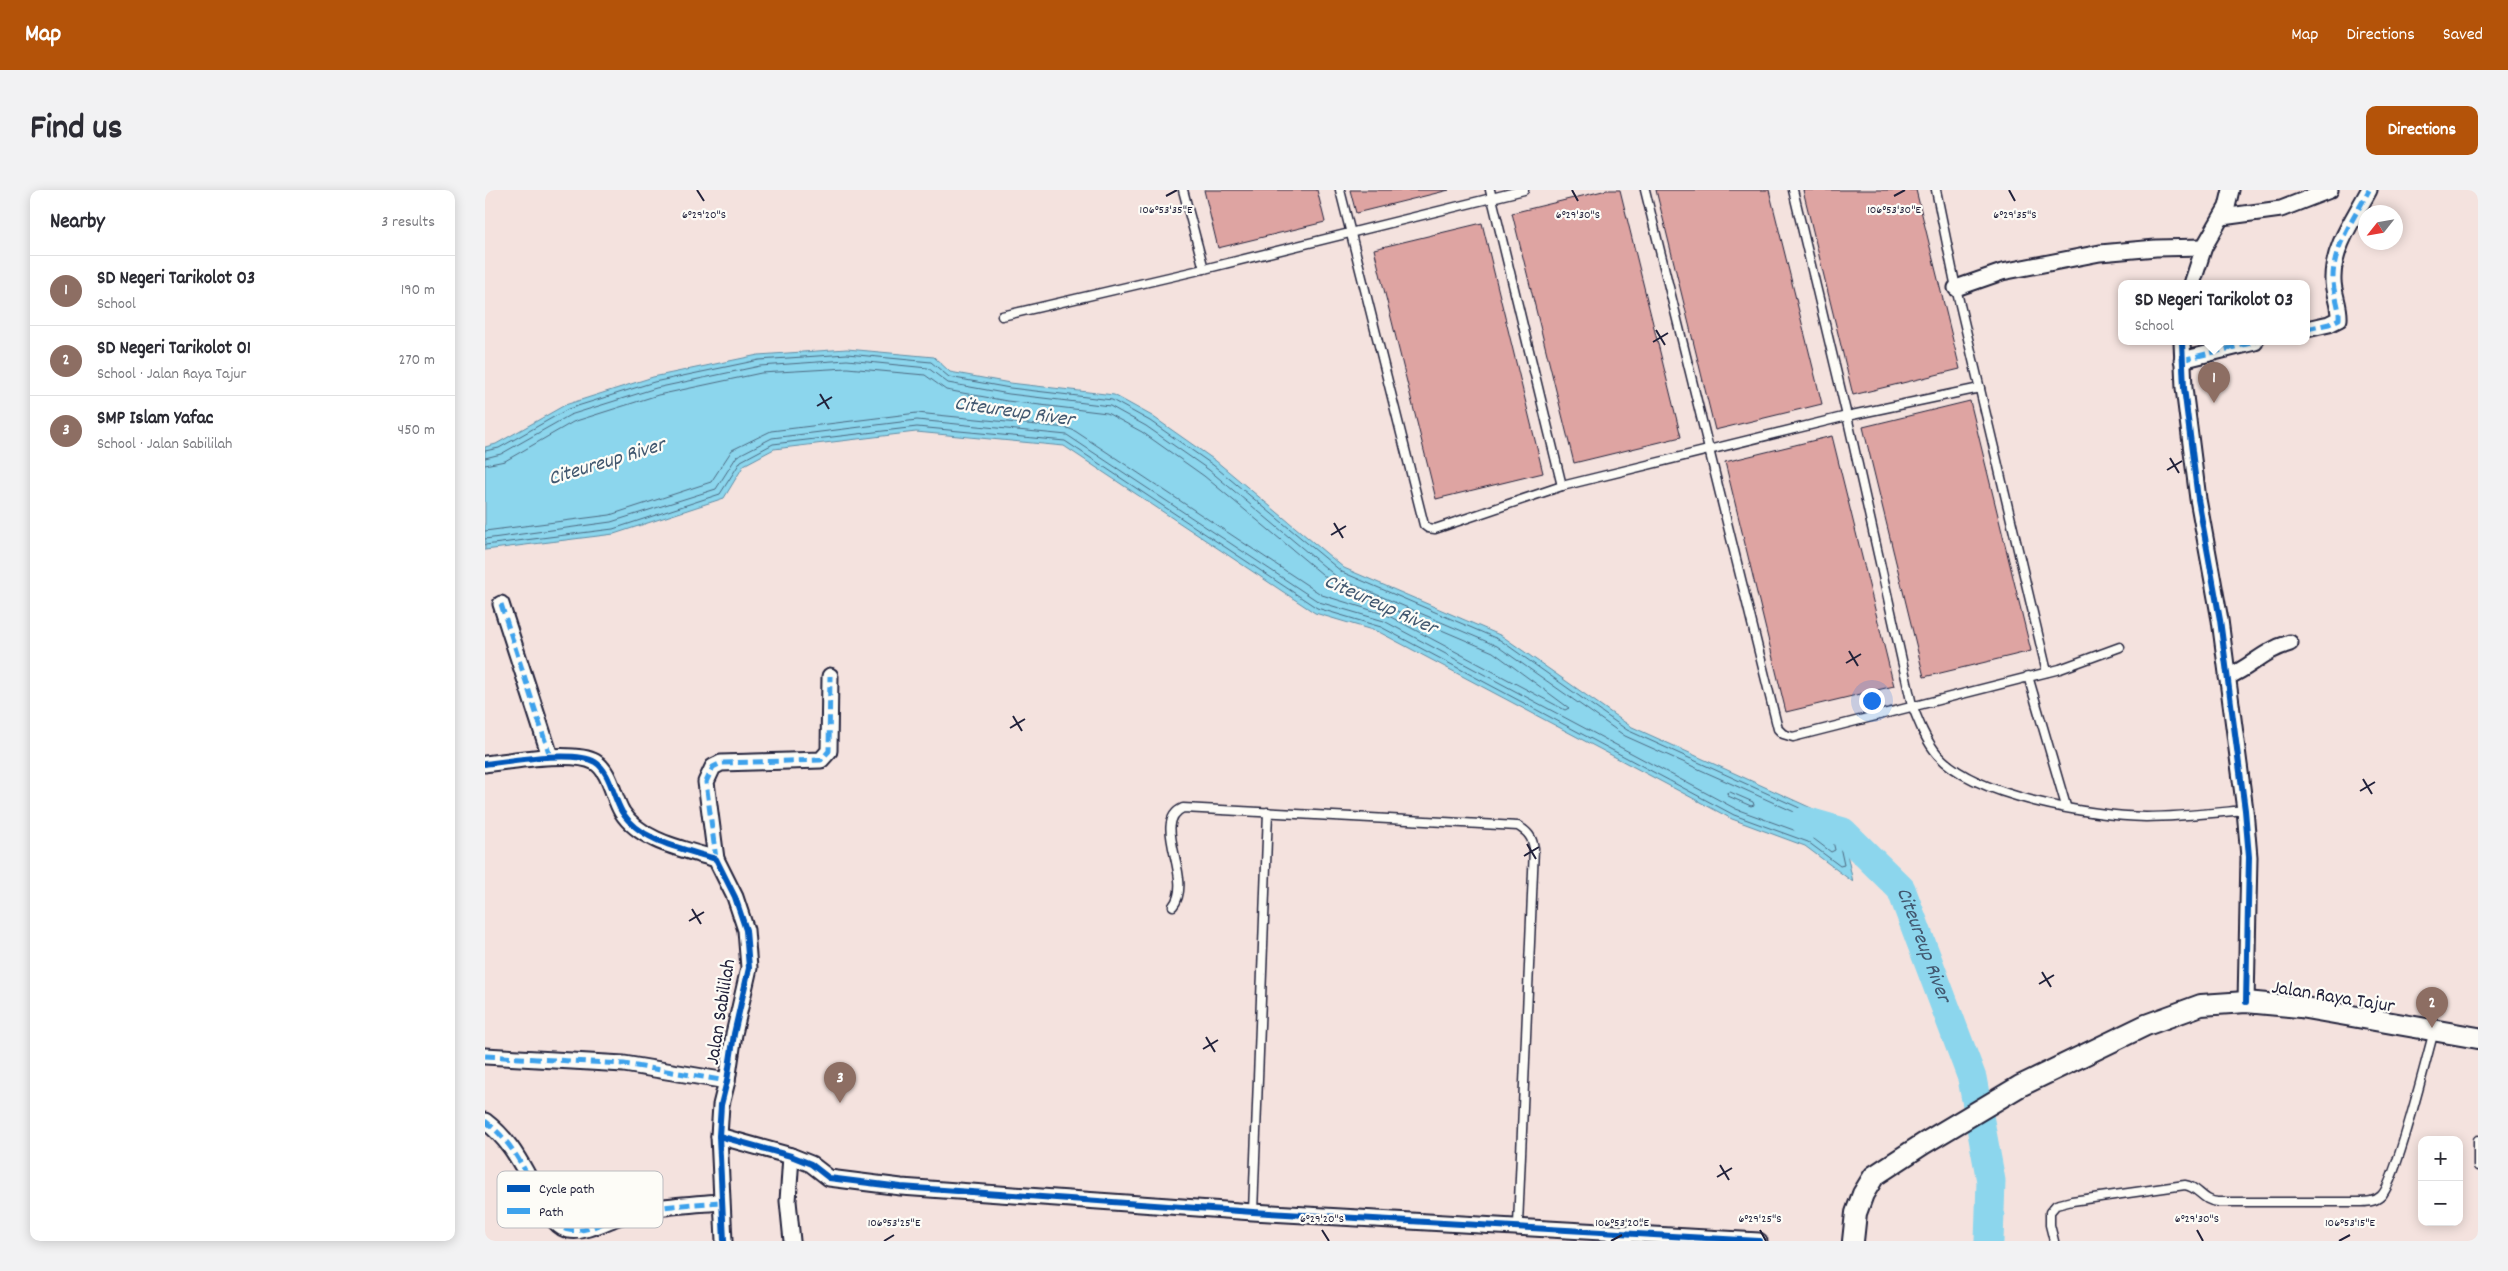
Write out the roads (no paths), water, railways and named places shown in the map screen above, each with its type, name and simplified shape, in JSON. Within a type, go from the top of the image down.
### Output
[{"type":"main road","name":"Jalan Raya Tajur","points":[[1853,1241],[1856,1213],[1863,1194],[1874,1176],[1923,1144],[2020,1086],[2146,1024],[2201,1005],[2246,1002],[2300,1007],[2478,1038]]},
{"type":"street","points":[[2193,280],[2204,247],[2222,217],[2231,195],[2231,190]]},
{"type":"street","points":[[2222,217],[2281,209],[2330,190]]},
{"type":"street","points":[[2310,328],[2329,324],[2339,319],[2333,277],[2337,257],[2344,236],[2369,190]]},
{"type":"street","points":[[1956,288],[1979,278],[2002,272],[2100,253],[2156,248],[2204,247]]},
{"type":"street","points":[[2182,345],[2182,360],[2198,499],[2227,677],[2245,810],[2249,857],[2246,1002]]},
{"type":"street","points":[[2182,360],[2243,345]]},
{"type":"street","points":[[501,604],[550,756]]},
{"type":"street","points":[[2227,677],[2243,670],[2269,650],[2290,643]]},
{"type":"street","name":"Jalan Sabililah","points":[[724,1241],[719,1136],[721,1105],[749,968],[746,930],[735,897],[716,859],[706,782],[713,767],[721,763],[821,760],[825,758],[829,751],[830,676]]},
{"type":"street","points":[[485,764],[550,756],[583,759],[597,763],[606,775],[623,812],[640,831],[665,843],[716,859]]},
{"type":"street","points":[[485,1056],[624,1064],[727,1081]]},
{"type":"street","points":[[485,1121],[499,1132],[523,1163],[526,1171]]},
{"type":"street","points":[[719,1136],[791,1156],[811,1164],[829,1178],[837,1180],[981,1194],[1253,1212],[1518,1225],[1759,1241]]},
{"type":"street","points":[[791,1156],[788,1201],[792,1241]]},
{"type":"street","points":[[663,1208],[721,1202]]},
{"type":"street","points":[[562,1228],[577,1230],[584,1228]]},
{"type":"lane","points":[[1183,190],[1204,269]]},
{"type":"lane","points":[[1340,190],[1424,524],[1428,528],[1435,529],[1562,486],[1847,416],[1980,388]]},
{"type":"lane","points":[[1002,316],[1350,233],[1491,194],[1524,190]]},
{"type":"lane","points":[[1645,190],[1778,729],[1783,734],[1793,737],[2047,672],[2120,648]]},
{"type":"lane","points":[[1793,190],[1847,416],[1912,705],[1925,737],[1939,755],[1953,768],[1971,780],[1995,789],[2066,806],[2146,817],[2245,810]]},
{"type":"lane","points":[[1936,190],[1956,288],[2047,672]]},
{"type":"lane","points":[[1491,194],[1562,486]]},
{"type":"lane","points":[[2028,676],[2066,806]]},
{"type":"lane","points":[[1173,906],[1179,899],[1181,891],[1180,871],[1170,827],[1172,818],[1177,811],[1183,808],[1518,826],[1527,831],[1533,840],[1535,848],[1518,1225]]},
{"type":"lane","points":[[1253,1212],[1268,812]]},
{"type":"lane","points":[[2054,1241],[2050,1225],[2050,1212],[2056,1205],[2071,1201],[2185,1185],[2196,1189],[2204,1199],[2218,1202],[2369,1202],[2381,1196],[2393,1173],[2434,1031]]},
{"type":"lane","points":[[2478,1140],[2478,1166]]},
{"type":"water","points":[[847,349],[934,357],[950,372],[1010,383],[1114,395],[1152,416],[1216,461],[1344,568],[1502,636],[1630,726],[1840,821],[1853,882],[1805,846],[1732,819],[1379,632],[1315,613],[1064,446],[916,432],[774,449],[744,465],[724,498],[614,534],[485,550],[485,447],[496,444],[565,405],[653,377],[758,355]]},
{"type":"waterway","name":"Citeureup River","points":[[1805,821],[1843,832],[1901,889],[1972,1078],[1991,1181],[1989,1241]]},
{"type":"place","name":"SD Negeri Tarikolot 03","points":[[2214,403]]},
{"type":"place","name":"SD Negeri Tarikolot 01","points":[[2432,1028]]},
{"type":"place","name":"SMP Islam Yafac","points":[[840,1103]]}]
